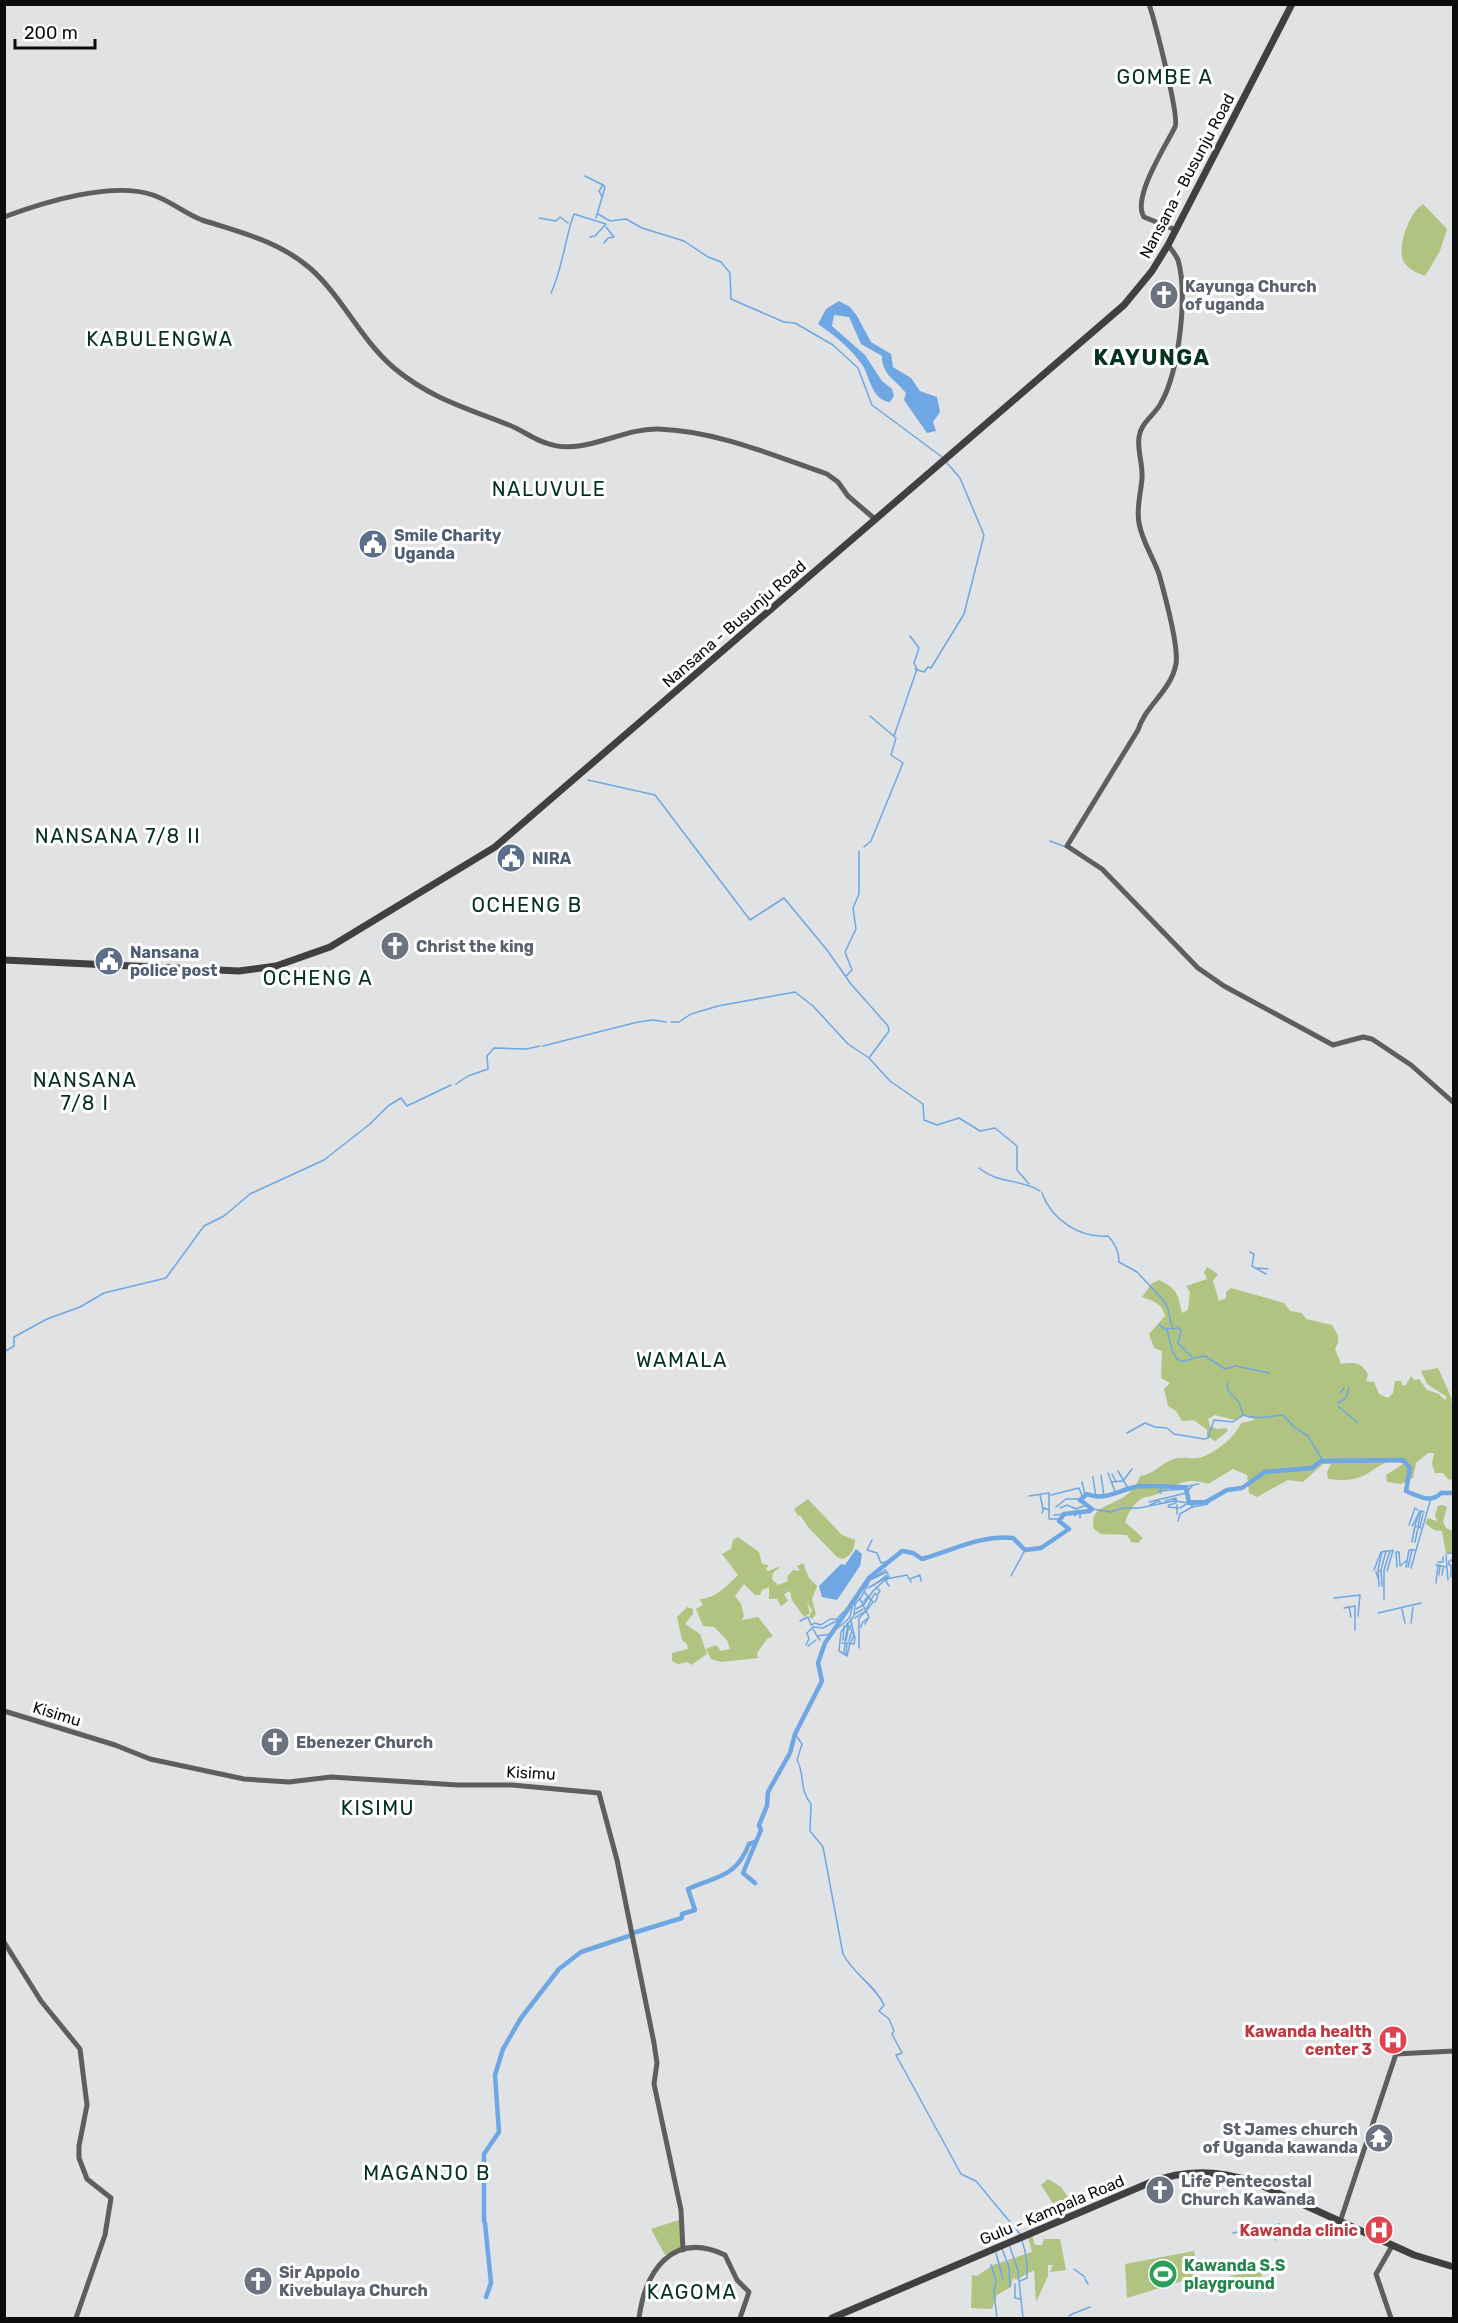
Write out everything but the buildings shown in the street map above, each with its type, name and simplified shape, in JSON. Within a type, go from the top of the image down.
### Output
[{"type":"main road","name":"Nansana - Busunju Road","points":[[4,960],[245,971],[290,962],[330,947],[495,848],[1106,322],[1137,291],[1168,245],[1292,4]]},
{"type":"main road","name":"Gulu - Kampala Road","points":[[832,2319],[1172,2174],[1208,2172],[1243,2179],[1392,2246],[1454,2267]]},
{"type":"street","points":[[1149,4],[1157,28],[1176,123],[1170,140],[1143,190],[1141,213],[1146,218],[1176,230]]},
{"type":"street","points":[[4,217],[105,191],[131,190],[152,194],[199,219],[260,237],[294,256],[329,288],[375,350],[394,368],[444,401],[507,424],[562,449],[655,429],[675,429],[724,438],[828,474],[848,496],[876,520]]},
{"type":"street","points":[[1168,245],[1179,262],[1183,310],[1175,361],[1166,394],[1158,408],[1143,424],[1139,435],[1142,478],[1138,514],[1139,525],[1158,573],[1175,650],[1175,666],[1168,685],[1140,721],[1138,730],[1067,846],[1102,869],[1198,968],[1216,980],[1333,1045],[1363,1036],[1380,1042],[1454,1103]]},
{"type":"street","name":"Kisimu","points":[[4,1712],[115,1744],[150,1759],[244,1779],[289,1782],[331,1777],[458,1785],[513,1785],[599,1793],[616,1853],[654,2043],[657,2063],[654,2084],[681,2210],[683,2250]]},
{"type":"street","points":[[4,1942],[40,2001],[80,2049],[87,2105],[78,2146],[79,2158],[87,2179],[111,2198],[105,2235],[76,2319]]},
{"type":"street","points":[[1340,2223],[1396,2054],[1454,2050]]},
{"type":"street","points":[[1390,2319],[1376,2274],[1392,2246]]},
{"type":"street","points":[[639,2319],[646,2285],[658,2264],[664,2258],[683,2250],[702,2249],[725,2255],[737,2280],[749,2292],[740,2319]]},
{"type":"green space","points":[[1423,204],[1447,229],[1440,251],[1425,276],[1407,266],[1402,254],[1403,238],[1409,221]]},
{"type":"green space","points":[[1207,1267],[1218,1274],[1213,1281],[1219,1301],[1226,1298],[1226,1292],[1231,1288],[1284,1303],[1290,1311],[1302,1313],[1306,1319],[1332,1325],[1338,1337],[1335,1349],[1341,1364],[1353,1363],[1363,1367],[1368,1374],[1366,1381],[1374,1382],[1379,1394],[1388,1398],[1393,1393],[1395,1381],[1401,1381],[1403,1386],[1411,1376],[1414,1380],[1419,1379],[1427,1390],[1439,1394],[1445,1400],[1447,1397],[1427,1384],[1421,1371],[1438,1368],[1452,1399],[1451,1404],[1453,1404],[1453,1480],[1448,1479],[1443,1473],[1435,1473],[1432,1464],[1434,1453],[1428,1453],[1416,1463],[1413,1478],[1401,1484],[1387,1482],[1386,1475],[1403,1464],[1397,1462],[1385,1463],[1363,1476],[1346,1480],[1328,1479],[1327,1472],[1331,1464],[1323,1464],[1303,1482],[1288,1480],[1257,1497],[1249,1493],[1247,1475],[1233,1469],[1208,1484],[1186,1482],[1138,1501],[1125,1522],[1143,1538],[1138,1543],[1131,1542],[1127,1535],[1101,1534],[1094,1529],[1093,1519],[1096,1513],[1127,1495],[1135,1487],[1140,1476],[1176,1458],[1198,1458],[1211,1453],[1229,1439],[1241,1423],[1255,1420],[1247,1415],[1234,1420],[1215,1415],[1208,1419],[1210,1426],[1217,1429],[1226,1428],[1228,1431],[1215,1441],[1207,1436],[1207,1430],[1194,1420],[1182,1421],[1176,1411],[1168,1406],[1164,1389],[1170,1383],[1161,1378],[1162,1351],[1154,1348],[1149,1334],[1165,1316],[1159,1305],[1142,1297],[1152,1283],[1159,1280],[1170,1286],[1176,1293],[1182,1313],[1188,1310],[1190,1292],[1186,1286],[1207,1279],[1204,1272]]},
{"type":"green space","points":[[808,1499],[842,1535],[855,1540],[848,1556],[842,1559],[837,1557],[808,1527],[800,1515],[798,1516],[794,1509]]},
{"type":"green space","points":[[1438,1506],[1447,1507],[1443,1522],[1446,1528],[1453,1531],[1453,1553],[1446,1554],[1442,1531],[1434,1530],[1425,1523],[1428,1518],[1437,1521],[1435,1515]]},
{"type":"green space","points":[[738,1537],[759,1552],[762,1564],[769,1565],[766,1569],[768,1571],[781,1566],[773,1573],[772,1579],[778,1585],[788,1581],[787,1577],[793,1570],[800,1571],[797,1566],[803,1563],[809,1578],[817,1586],[812,1599],[816,1614],[812,1619],[809,1617],[812,1610],[807,1603],[810,1613],[804,1617],[792,1600],[790,1591],[784,1594],[788,1601],[781,1606],[777,1599],[769,1599],[769,1587],[762,1590],[760,1595],[755,1595],[744,1584],[735,1596],[741,1604],[744,1616],[742,1620],[758,1617],[773,1636],[767,1639],[757,1653],[758,1658],[721,1662],[711,1659],[706,1649],[716,1645],[721,1651],[730,1649],[727,1640],[714,1627],[703,1626],[696,1609],[703,1605],[700,1599],[716,1594],[738,1575],[722,1554],[731,1549],[733,1540]]},
{"type":"green space","points":[[687,1607],[693,1609],[693,1614],[685,1624],[700,1634],[707,1654],[691,1665],[688,1662],[678,1664],[672,1661],[672,1653],[688,1649],[687,1644],[682,1640],[677,1617]]},
{"type":"green space","points":[[1048,2179],[1061,2187],[1070,2200],[1058,2211],[1041,2185]]},
{"type":"green space","points":[[679,2220],[681,2248],[665,2255],[651,2229]]},
{"type":"green space","points":[[1032,2235],[1035,2245],[1042,2245],[1044,2239],[1060,2239],[1066,2270],[1050,2272],[1053,2265],[1048,2265],[1048,2276],[1036,2302],[1034,2270],[1016,2280],[1013,2277],[1011,2287],[997,2295],[992,2309],[971,2308],[972,2275],[977,2276],[993,2265],[1032,2252],[1028,2237]]},
{"type":"green space","name":"Kawanda S.S playground","points":[[1194,2251],[1199,2276],[1127,2298],[1125,2264]]},
{"type":"green space","points":[[1261,2271],[1263,2282],[1233,2289],[1227,2280],[1230,2276]]},
{"type":"water","points":[[839,301],[850,307],[871,342],[891,354],[893,367],[911,378],[920,391],[937,397],[940,412],[933,422],[936,431],[927,433],[904,400],[906,393],[884,368],[882,356],[861,344],[849,317],[834,315],[832,326],[865,355],[882,381],[892,389],[894,396],[890,402],[875,393],[863,366],[854,354],[818,324],[826,309]]},
{"type":"water","points":[[856,1549],[862,1554],[860,1566],[837,1600],[822,1597],[819,1586],[841,1564],[845,1565]]},
{"type":"waterway","points":[[585,176],[603,185],[599,191],[602,197]]},
{"type":"waterway","points":[[596,218],[605,187],[603,185]]},
{"type":"waterway","points":[[551,293],[574,214],[606,224],[595,236],[590,237]]},
{"type":"waterway","points":[[598,214],[610,221],[626,219],[642,228],[684,241],[708,257],[721,262],[730,273],[731,299],[784,322],[795,323],[833,345],[858,368],[872,405],[942,457]]},
{"type":"waterway","points":[[539,218],[556,221],[560,217],[568,223]]},
{"type":"waterway","points":[[604,243],[608,238],[614,237],[606,227]]},
{"type":"waterway","points":[[915,669],[924,672],[928,667],[931,668],[964,614],[984,535],[960,478],[947,463]]},
{"type":"waterway","points":[[894,736],[917,669],[914,663],[919,648],[910,636]]},
{"type":"waterway","points":[[864,847],[871,841],[903,763],[891,755],[896,738],[870,716]]},
{"type":"waterway","points":[[588,780],[655,795],[750,920],[784,898],[827,950],[851,984],[888,1026],[889,1031],[869,1058]]},
{"type":"waterway","points":[[1050,841],[1066,847]]},
{"type":"waterway","points":[[846,976],[852,970],[845,952],[856,929],[853,908],[859,894],[859,851]]},
{"type":"waterway","points":[[671,1022],[679,1022],[691,1014],[718,1006],[795,992],[813,1006],[848,1044],[869,1058],[890,1081],[923,1104],[924,1120],[937,1125],[959,1118],[980,1131],[995,1128],[1017,1146],[1017,1170],[1029,1184]]},
{"type":"waterway","points":[[543,1046],[638,1022],[653,1020],[666,1022]]},
{"type":"waterway","points":[[456,1084],[468,1076],[488,1069],[487,1056],[494,1048],[526,1049],[540,1046]]},
{"type":"waterway","points":[[4,1352],[14,1346],[14,1337],[47,1319],[80,1307],[104,1293],[166,1278],[204,1226],[224,1216],[250,1194],[324,1160],[370,1124],[388,1106],[401,1098],[407,1106],[451,1085]]},
{"type":"waterway","points":[[979,1168],[994,1177],[1040,1191]]},
{"type":"waterway","points":[[1042,1193],[1052,1211],[1068,1225],[1087,1234],[1108,1236],[1113,1241],[1119,1262],[1137,1272],[1164,1301],[1172,1327]]},
{"type":"waterway","points":[[1250,1252],[1254,1254],[1252,1266],[1266,1274]]},
{"type":"waterway","points":[[1257,1268],[1268,1269]]},
{"type":"waterway","points":[[1159,1325],[1167,1330],[1174,1355],[1181,1361],[1205,1356],[1225,1369],[1236,1366],[1269,1373]]},
{"type":"waterway","points":[[1167,1329],[1179,1328],[1181,1331],[1178,1343],[1192,1357]]},
{"type":"waterway","points":[[1227,1383],[1228,1391],[1239,1402],[1243,1415]]},
{"type":"waterway","points":[[1340,1393],[1344,1388]]},
{"type":"waterway","points":[[1338,1403],[1346,1398],[1349,1388]]},
{"type":"waterway","points":[[1338,1406],[1358,1423]]},
{"type":"waterway","points":[[1127,1433],[1145,1423],[1167,1428],[1174,1434],[1204,1439],[1208,1438],[1214,1420],[1233,1422],[1243,1415],[1258,1417],[1283,1415],[1294,1427],[1308,1436],[1323,1461]]},
{"type":"waterway","points":[[755,1883],[743,1873],[761,1830],[759,1825],[767,1806],[768,1792],[790,1753],[795,1734],[822,1681],[818,1663],[825,1643],[869,1578],[902,1551],[913,1553],[922,1559],[978,1541],[1001,1538],[1013,1538],[1025,1550],[1041,1548],[1069,1529],[1059,1521],[1064,1514],[1092,1509],[1080,1500],[1087,1494],[1105,1496],[1140,1486],[1186,1487],[1189,1503],[1206,1502],[1227,1490],[1242,1488],[1265,1472],[1312,1468],[1321,1461],[1403,1460],[1410,1468],[1406,1491],[1429,1499],[1441,1493],[1454,1493]]},
{"type":"waterway","points":[[1111,1482],[1123,1481],[1132,1469]]},
{"type":"waterway","points":[[1118,1471],[1129,1490]]},
{"type":"waterway","points":[[1108,1473],[1116,1494]]},
{"type":"waterway","points":[[1112,1474],[1116,1482]]},
{"type":"waterway","points":[[1101,1475],[1104,1496]]},
{"type":"waterway","points":[[1093,1477],[1096,1498]]},
{"type":"waterway","points":[[1082,1482],[1085,1495]]},
{"type":"waterway","points":[[1160,1491],[1184,1489],[1186,1493],[1193,1485],[1199,1484]]},
{"type":"waterway","points":[[1186,1487],[1192,1485]]},
{"type":"waterway","points":[[1051,1495],[1079,1488],[1082,1496]]},
{"type":"waterway","points":[[1161,1493],[1159,1492],[1162,1488]]},
{"type":"waterway","points":[[1029,1496],[1049,1493],[1049,1519],[1060,1519]]},
{"type":"waterway","points":[[1149,1502],[1186,1493],[1188,1496]]},
{"type":"waterway","points":[[1040,1495],[1043,1509]]},
{"type":"waterway","points":[[1165,1501],[1176,1498],[1176,1501]]},
{"type":"waterway","points":[[1411,1568],[1431,1498]]},
{"type":"waterway","points":[[1056,1507],[1066,1499],[1080,1499]]},
{"type":"waterway","points":[[1150,1505],[1159,1501],[1161,1503]]},
{"type":"waterway","points":[[1092,1509],[1111,1512],[1123,1508],[1139,1508],[1174,1501],[1189,1503]]},
{"type":"waterway","points":[[1189,1501],[1204,1501]]},
{"type":"waterway","points":[[1191,1503],[1192,1507],[1208,1504],[1208,1501]]},
{"type":"waterway","points":[[1192,1505],[1206,1502]]},
{"type":"waterway","points":[[1176,1503],[1168,1507],[1180,1508],[1188,1503]]},
{"type":"waterway","points":[[1060,1508],[1067,1505],[1076,1509],[1086,1505]]},
{"type":"waterway","points":[[1177,1505],[1177,1514]]},
{"type":"waterway","points":[[1178,1521],[1180,1514],[1192,1507]]},
{"type":"waterway","points":[[1042,1513],[1044,1508],[1049,1510]]},
{"type":"waterway","points":[[1409,1525],[1415,1508],[1418,1510]]},
{"type":"waterway","points":[[1412,1526],[1420,1511]]},
{"type":"waterway","points":[[1418,1526],[1421,1511],[1424,1512]]},
{"type":"waterway","points":[[1080,1512],[1080,1518]]},
{"type":"waterway","points":[[1415,1525],[1419,1513]]},
{"type":"waterway","points":[[1054,1515],[1064,1514]]},
{"type":"waterway","points":[[1420,1527],[1423,1514]]},
{"type":"waterway","points":[[1412,1542],[1415,1526],[1421,1528]]},
{"type":"waterway","points":[[1415,1542],[1418,1528]]},
{"type":"waterway","points":[[872,1540],[867,1550],[877,1553],[881,1563],[888,1561]]},
{"type":"waterway","points":[[1011,1576],[1025,1550]]},
{"type":"waterway","points":[[1384,1599],[1384,1570],[1390,1551],[1393,1550]]},
{"type":"waterway","points":[[1406,1567],[1409,1550],[1412,1550]]},
{"type":"waterway","points":[[1408,1567],[1412,1550],[1415,1550]]},
{"type":"waterway","points":[[1378,1570],[1382,1552],[1386,1551]]},
{"type":"waterway","points":[[1382,1586],[1381,1570],[1386,1551],[1389,1551]]},
{"type":"waterway","points":[[1387,1571],[1393,1551]]},
{"type":"waterway","points":[[1374,1570],[1381,1552]]},
{"type":"waterway","points":[[1397,1567],[1396,1552],[1399,1552],[1400,1566],[1406,1561]]},
{"type":"waterway","points":[[1448,1553],[1454,1553]]},
{"type":"waterway","points":[[1446,1555],[1448,1580]]},
{"type":"waterway","points":[[1454,1556],[1451,1561],[1454,1561]]},
{"type":"waterway","points":[[1438,1562],[1443,1562],[1443,1557]]},
{"type":"waterway","points":[[1449,1561],[1449,1565],[1454,1566]]},
{"type":"waterway","points":[[1436,1565],[1446,1567]]},
{"type":"waterway","points":[[1436,1583],[1438,1565]]},
{"type":"waterway","points":[[1439,1575],[1440,1565]]},
{"type":"waterway","points":[[1451,1566],[1451,1577]]},
{"type":"waterway","points":[[1442,1575],[1443,1568]]},
{"type":"waterway","points":[[871,1579],[886,1570]]},
{"type":"waterway","points":[[1379,1586],[1378,1571],[1380,1571]]},
{"type":"waterway","points":[[855,1604],[870,1580],[887,1572],[888,1574]]},
{"type":"waterway","points":[[1376,1572],[1378,1578]]},
{"type":"waterway","points":[[874,1585],[887,1575]]},
{"type":"waterway","points":[[863,1606],[873,1591],[886,1579],[907,1575],[911,1582]]},
{"type":"waterway","points":[[910,1579],[920,1575],[921,1581]]},
{"type":"waterway","points":[[868,1588],[889,1576],[886,1581],[889,1586]]},
{"type":"waterway","points":[[875,1594],[877,1595],[880,1591],[876,1587]]},
{"type":"waterway","points":[[864,1592],[873,1602],[866,1611],[869,1617],[865,1624]]},
{"type":"waterway","points":[[866,1609],[875,1593]]},
{"type":"waterway","points":[[1334,1598],[1360,1595],[1358,1616]]},
{"type":"waterway","points":[[863,1603],[868,1596]]},
{"type":"waterway","points":[[875,1602],[878,1596]]},
{"type":"waterway","points":[[859,1648],[859,1618],[866,1611],[860,1599]]},
{"type":"waterway","points":[[850,1643],[847,1656],[839,1651],[841,1632],[854,1616],[855,1604],[852,1602]]},
{"type":"waterway","points":[[846,1621],[850,1617],[853,1603]]},
{"type":"waterway","points":[[1378,1613],[1421,1603]]},
{"type":"waterway","points":[[856,1609],[863,1605]]},
{"type":"waterway","points":[[1344,1608],[1355,1606]]},
{"type":"waterway","points":[[1355,1606],[1355,1630]]},
{"type":"waterway","points":[[1349,1607],[1351,1617]]},
{"type":"waterway","points":[[1411,1623],[1413,1607]]},
{"type":"waterway","points":[[855,1614],[863,1609]]},
{"type":"waterway","points":[[1402,1609],[1405,1623]]},
{"type":"waterway","points":[[855,1618],[865,1611]]},
{"type":"waterway","points":[[800,1621],[808,1617],[811,1625],[815,1623],[821,1625],[830,1619],[837,1619],[843,1612]]},
{"type":"waterway","points":[[861,1627],[868,1618]]},
{"type":"waterway","points":[[806,1645],[809,1639],[807,1633],[813,1627],[823,1628],[840,1619]]},
{"type":"waterway","points":[[851,1621],[854,1634]]},
{"type":"waterway","points":[[834,1631],[845,1622]]},
{"type":"waterway","points":[[847,1623],[855,1637],[854,1644],[848,1643]]},
{"type":"waterway","points":[[846,1641],[852,1624]]},
{"type":"waterway","points":[[845,1641],[848,1625]]},
{"type":"waterway","points":[[843,1640],[844,1626]]},
{"type":"waterway","points":[[813,1629],[817,1636]]},
{"type":"waterway","points":[[849,1641],[851,1633]]},
{"type":"waterway","points":[[820,1640],[817,1636],[831,1634]]},
{"type":"waterway","points":[[851,1642],[854,1635]]},
{"type":"waterway","points":[[808,1646],[816,1640]]},
{"type":"waterway","points":[[842,1643],[847,1643],[846,1655]]},
{"type":"waterway","points":[[844,1653],[845,1644]]},
{"type":"waterway","points":[[795,1734],[802,1744],[797,1760],[803,1788],[811,1804],[810,1831],[823,1847],[843,1954],[884,2005],[879,2011],[889,2019],[894,2031],[892,2034],[902,2053],[896,2055],[961,2174],[976,2181],[1020,2234]]},
{"type":"waterway","points":[[633,1933],[682,1918],[682,1914],[695,1910],[688,1889],[731,1870],[738,1864],[749,1844],[755,1842]]},
{"type":"waterway","points":[[484,2221],[484,2154],[499,2132],[495,2075],[503,2049],[521,2018],[559,1969],[581,1952],[629,1936]]},
{"type":"waterway","points":[[485,2223],[491,2283],[486,2297]]},
{"type":"waterway","points":[[1264,2227],[1280,2224]]},
{"type":"waterway","points":[[1233,2233],[1264,2227],[1274,2232],[1275,2240]]},
{"type":"waterway","points":[[1020,2281],[1027,2278],[1026,2255],[1022,2241]]},
{"type":"waterway","points":[[1010,2247],[1018,2271],[1023,2318]]},
{"type":"waterway","points":[[1002,2249],[1009,2267],[1010,2287]]},
{"type":"waterway","points":[[996,2253],[1003,2279]]},
{"type":"waterway","points":[[991,2265],[996,2281],[994,2293],[997,2318]]},
{"type":"waterway","points":[[1074,2269],[1085,2277]]},
{"type":"waterway","points":[[1085,2279],[1088,2284]]},
{"type":"waterway","points":[[1015,2284],[1015,2298],[1020,2299]]},
{"type":"waterway","points":[[1075,2313],[1090,2307]]},
{"type":"waterway","points":[[1069,2316],[1074,2313]]},
{"type":"place","name":"Kayunga Church of uganda","points":[[1164,295]]},
{"type":"place","name":"Smile Charity Uganda","points":[[373,544]]},
{"type":"place","name":"NIRA","points":[[511,858]]},
{"type":"place","name":"Christ the king","points":[[395,946]]},
{"type":"place","name":"Nansana police post","points":[[109,961]]},
{"type":"place","name":"Ebenezer Church","points":[[275,1742]]},
{"type":"place","name":"Kawanda health center 3","points":[[1393,2040]]},
{"type":"place","name":"St James church of Uganda kawanda","points":[[1379,2138]]},
{"type":"place","name":"Life Pentecostal Church Kawanda","points":[[1160,2190]]},
{"type":"place","name":"Kawanda clinic","points":[[1379,2230]]},
{"type":"place","name":"Kawanda S.S playground","points":[[1163,2274]]},
{"type":"place","name":"Sir Appolo Kivebulaya Church","points":[[258,2281]]},
{"type":"district","name":"GOMBE A","points":[[1165,77]]},
{"type":"district","name":"KABULENGWA","points":[[160,339]]},
{"type":"district","name":"KAYUNGA","points":[[1152,357]]},
{"type":"district","name":"NALUVULE","points":[[549,489]]},
{"type":"district","name":"NANSANA 7/8 II","points":[[118,836]]},
{"type":"district","name":"OCHENG B","points":[[527,905]]},
{"type":"district","name":"OCHENG A","points":[[318,978]]},
{"type":"district","name":"NANSANA 7/8 I","points":[[85,1092]]},
{"type":"district","name":"WAMALA","points":[[682,1360]]},
{"type":"district","name":"KISIMU","points":[[378,1808]]},
{"type":"district","name":"MAGANJO B","points":[[427,2173]]},
{"type":"district","name":"KAGOMA","points":[[692,2292]]}]
